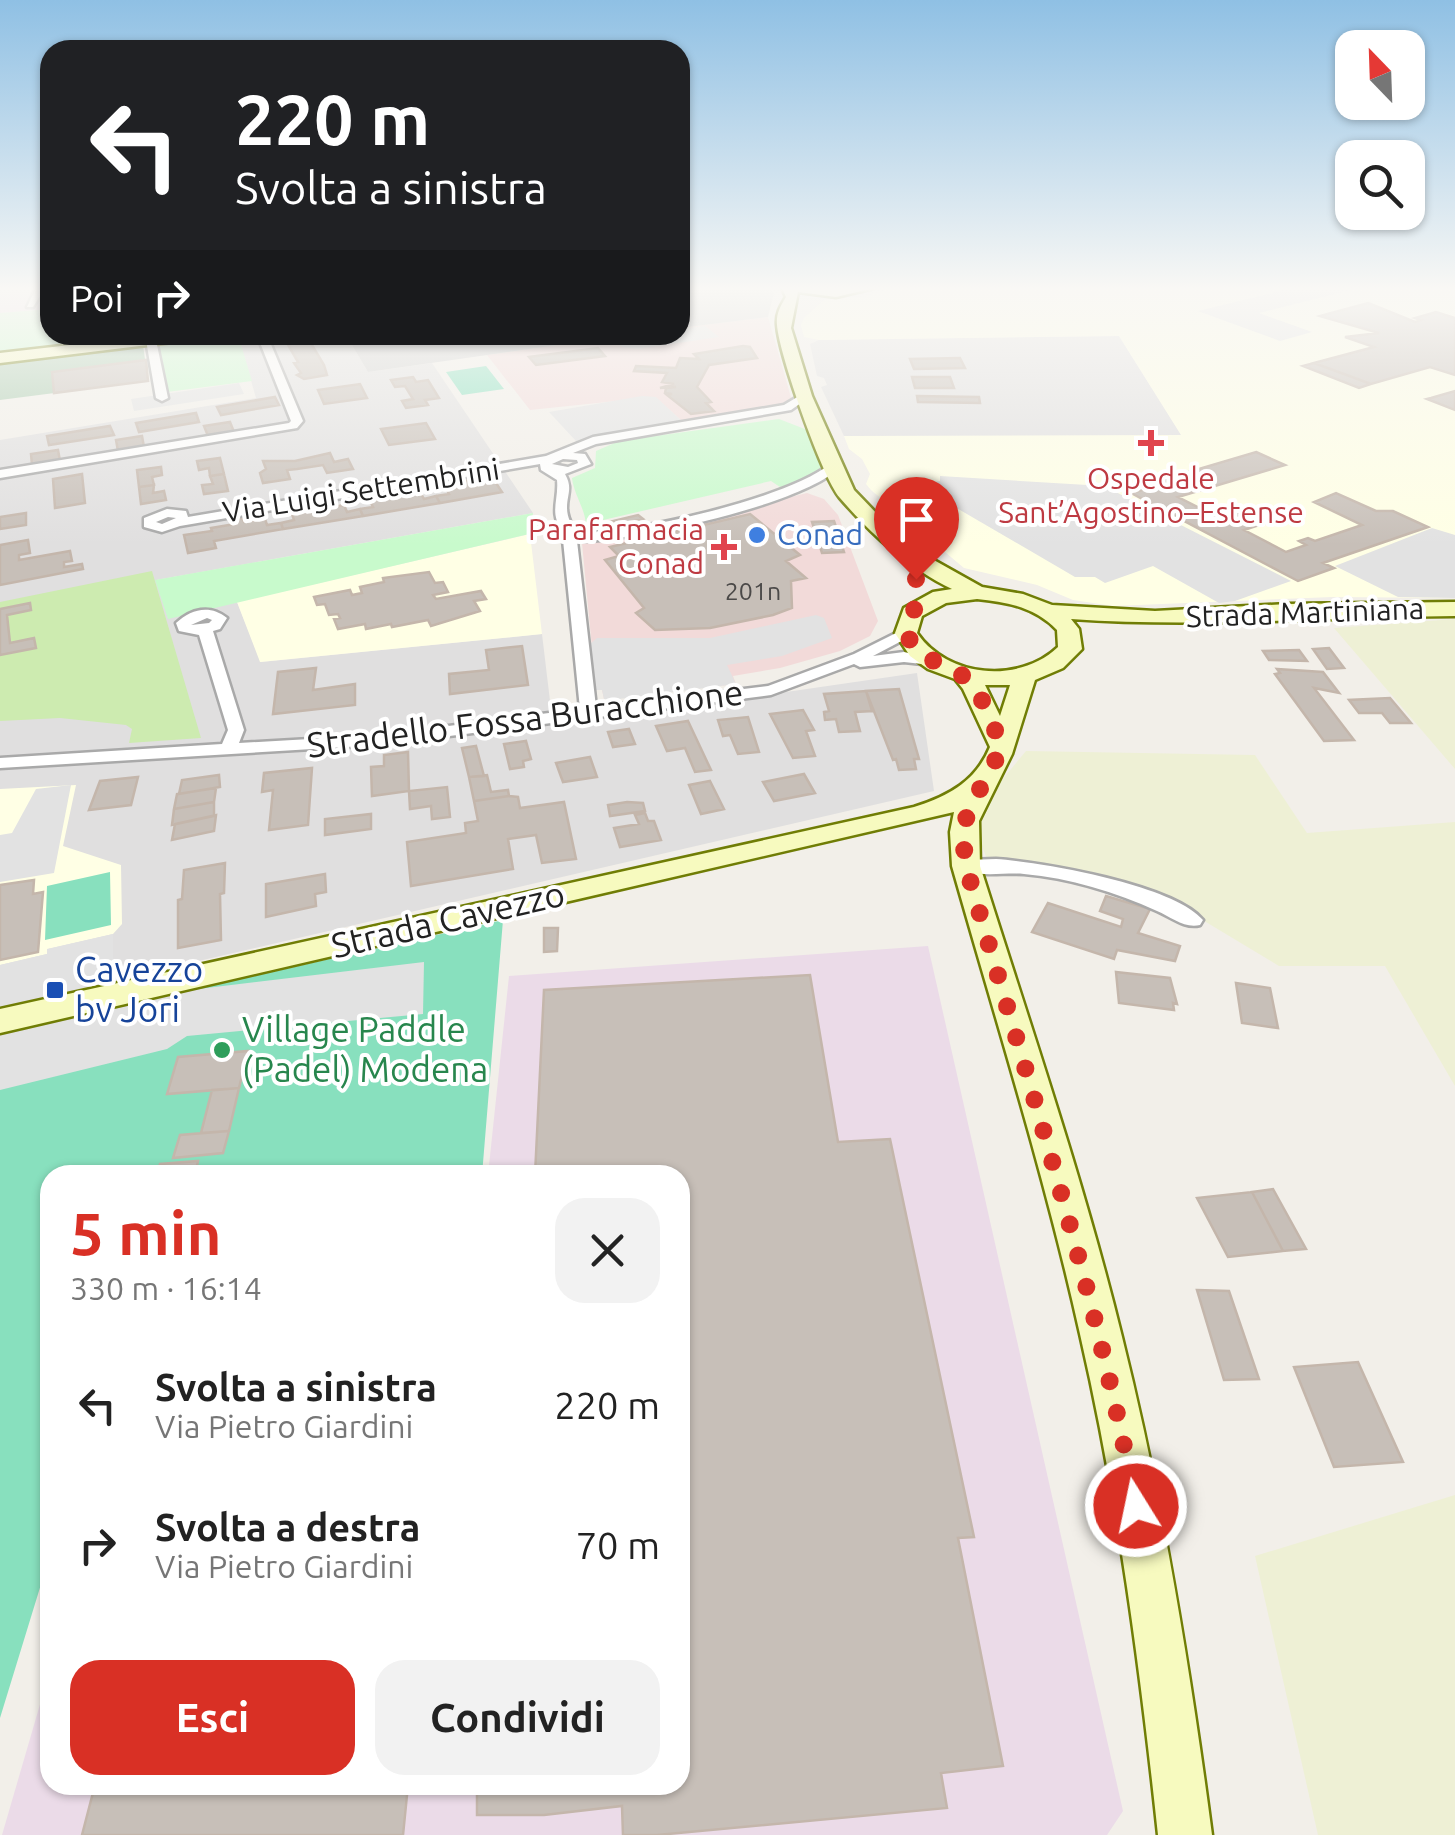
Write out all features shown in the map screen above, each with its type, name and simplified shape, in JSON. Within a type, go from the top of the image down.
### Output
[{"type":"main road","points":[[797,374],[845,492],[900,549],[977,593]]},
{"type":"main road","points":[[900,549],[920,588],[919,607]]},
{"type":"main road","points":[[977,593],[941,597],[919,607],[907,620],[906,633],[916,649],[934,663],[960,672],[1024,676],[1001,745],[966,810],[961,834],[966,866],[1070,1219],[1116,1400],[1168,1682],[1185,1835]]},
{"type":"main road","name":"Strada Martiniana","points":[[977,593],[1028,602],[1049,611],[1154,618],[1334,610],[1455,610]]},
{"type":"main road","points":[[1049,611],[1068,629],[1070,649]]},
{"type":"main road","name":"Strada Martiniana","points":[[1024,676],[1048,669],[1070,649],[1112,627],[1154,618]]},
{"type":"main road","points":[[960,672],[974,687],[1001,745]]},
{"type":"main road","name":"Strada Cavezzo","points":[[0,1021],[896,820],[946,806],[985,780]]},
{"type":"main road","points":[[896,820],[936,830],[947,838],[966,866]]},
{"type":"street","points":[[157,374],[162,398]]},
{"type":"street","points":[[0,474],[293,426],[296,421],[277,374]]},
{"type":"street","name":"Via Luigi Settembrini","points":[[182,519],[517,466],[560,466],[593,441],[787,408],[804,396]]},
{"type":"street","points":[[589,714],[569,533],[562,521],[560,503],[565,496],[560,466],[592,448],[615,441],[761,418],[791,418],[818,428]]},
{"type":"street","points":[[569,533],[617,535],[802,487],[824,479],[834,467]]},
{"type":"street","points":[[205,630],[236,730],[228,750]]},
{"type":"street","points":[[820,673],[906,633]]},
{"type":"street","points":[[820,673],[881,658],[934,663]]},
{"type":"street","name":"Stradello Fossa Buracchione","points":[[0,763],[379,740],[771,690],[820,673]]},
{"type":"street","points":[[966,866],[1018,864],[1087,878],[1150,898],[1193,920]]},
{"type":"shaded area","points":[[0,374],[147,374],[148,381],[0,400]]},
{"type":"shaded area","points":[[249,374],[439,374],[533,513],[156,580],[168,618],[237,602],[261,662],[542,634],[553,726],[917,673],[934,791],[0,1007],[0,440],[256,398]]},
{"type":"shaded area","points":[[502,374],[784,374],[792,401],[782,407],[683,422],[655,397],[530,410]]},
{"type":"shaded area","points":[[1143,374],[1182,436],[844,436],[821,387],[827,385],[824,378],[817,376]]},
{"type":"shaded area","name":"Ospedale Sant’Agostino–Estense","points":[[1143,374],[1455,374],[1455,598],[1332,597],[1113,606],[1073,600],[1037,585],[964,568],[871,490],[866,484],[870,474],[862,459],[849,449],[844,436],[1181,435]]},
{"type":"shaded area","points":[[239,383],[244,394],[134,411],[131,399]]},
{"type":"shaded area","points":[[656,397],[683,422],[576,441],[549,412]]},
{"type":"shaded area","points":[[940,476],[1104,486],[1291,581],[1219,603],[1153,566],[1105,583],[1095,577],[1075,577],[924,489],[928,483],[940,481]]},
{"type":"shaded area","points":[[807,493],[824,499],[838,515],[878,621],[870,636],[840,651],[733,676],[736,684],[604,699],[602,690],[596,690],[582,543],[611,541]]},
{"type":"shaded area","points":[[1432,528],[1455,535],[1455,598],[1398,597],[1335,566]]},
{"type":"shaded area","points":[[530,534],[542,634],[260,662],[237,602]]},
{"type":"shaded area","points":[[816,615],[824,618],[832,638],[782,656],[727,665],[736,684],[611,700],[604,699],[602,690],[596,690],[590,644],[597,638],[710,638]]},
{"type":"shaded area","points":[[1455,619],[1455,769],[1334,628]]},
{"type":"shaded area","points":[[1026,751],[1255,755],[1307,833],[1455,822],[1455,1086],[1385,966],[1279,966],[1176,904],[1105,875],[987,859],[977,834],[982,804]]},
{"type":"shaded area","points":[[71,785],[54,873],[0,882],[0,835],[12,833],[36,789]]},
{"type":"shaded area","points":[[76,785],[63,846],[121,865],[122,924],[113,934],[0,965],[0,789]]},
{"type":"shaded area","points":[[113,934],[113,981],[0,1007],[0,965]]},
{"type":"shaded area","points":[[928,946],[1123,1811],[1107,1835],[2,1835],[40,1704],[40,1795],[690,1795],[690,1165],[489,1165],[509,976]]},
{"type":"shaded area","points":[[424,962],[423,1014],[187,1036],[167,1049],[0,1090],[0,1033],[198,989]]},
{"type":"shaded area","points":[[1455,1495],[1455,1835],[1318,1835],[1255,1556]]},
{"type":"green space","points":[[163,374],[250,374],[252,381],[167,392]]},
{"type":"green space","points":[[447,374],[492,374],[504,389],[462,395]]},
{"type":"green space","points":[[779,419],[810,431],[823,470],[810,480],[780,487],[771,481],[586,524],[572,478],[595,468],[596,451],[619,441]]},
{"type":"green space","points":[[533,513],[532,519],[542,531],[168,619],[155,580]]},
{"type":"green space","points":[[152,571],[201,738],[129,743],[132,729],[126,725],[60,718],[0,721],[0,602]]},
{"type":"green space","points":[[110,872],[111,925],[45,940],[47,886]]},
{"type":"green space","points":[[503,920],[483,1165],[40,1165],[40,1588],[0,1718],[0,1033]]},
{"type":"building","points":[[52,374],[147,374],[148,381],[54,393]]},
{"type":"building","points":[[327,374],[327,375],[304,379],[297,375]]},
{"type":"building","points":[[667,374],[704,374],[697,387],[714,411],[691,414],[667,395],[672,394],[665,393],[666,388],[676,387],[660,388],[674,384],[662,382]]},
{"type":"building","points":[[1322,374],[1343,374],[1371,384],[1359,388]]},
{"type":"building","points":[[1343,374],[1407,374],[1371,384]]},
{"type":"building","points":[[413,377],[416,382],[428,380],[439,398],[425,400],[428,405],[406,408],[402,401],[413,399],[405,386],[395,387],[391,380]]},
{"type":"building","points":[[912,377],[950,377],[954,388],[915,388]]},
{"type":"building","points":[[360,384],[367,398],[324,404],[318,390]]},
{"type":"building","points":[[1455,391],[1455,410],[1427,399],[1431,398]]},
{"type":"building","points":[[917,396],[979,397],[980,403],[918,402]]},
{"type":"building","points":[[275,397],[279,405],[221,415],[217,407]]},
{"type":"building","points":[[196,413],[199,422],[139,432],[136,423]]},
{"type":"building","points":[[230,422],[234,432],[208,436],[204,426]]},
{"type":"building","points":[[426,423],[435,439],[389,445],[381,429]]},
{"type":"building","points":[[110,426],[114,435],[49,445],[47,436]]},
{"type":"building","points":[[142,436],[144,447],[118,451],[116,440]]},
{"type":"building","points":[[58,450],[60,461],[32,465],[31,454]]},
{"type":"building","points":[[1256,452],[1285,465],[1178,497],[1219,518],[1240,511],[1265,523],[1244,530],[1286,552],[1306,545],[1299,541],[1315,541],[1362,525],[1314,502],[1336,493],[1376,511],[1393,511],[1428,527],[1323,563],[1334,568],[1298,581],[1131,493],[1154,487],[1148,484]]},
{"type":"building","points":[[330,453],[334,462],[348,459],[353,469],[327,473],[323,465],[287,470],[290,479],[263,483],[263,461],[295,461]]},
{"type":"building","points":[[220,458],[224,474],[210,476],[209,468],[199,470],[197,461]]},
{"type":"building","points":[[161,467],[162,475],[152,477],[154,485],[139,487],[137,470]]},
{"type":"building","points":[[82,474],[85,503],[55,508],[53,479]]},
{"type":"building","points":[[224,474],[228,491],[204,494],[202,485],[213,484],[210,476]]},
{"type":"building","points":[[471,480],[473,484],[494,480],[502,492],[440,503],[436,496],[449,494],[446,488]]},
{"type":"building","points":[[154,485],[153,493],[164,491],[166,500],[141,504],[139,487]]},
{"type":"building","points":[[397,492],[399,496],[420,492],[424,499],[436,496],[440,503],[363,516],[360,509],[373,507],[370,501]]},
{"type":"building","points":[[322,505],[323,509],[344,505],[347,512],[360,509],[363,516],[283,529],[281,523],[294,520],[292,514]]},
{"type":"building","points":[[26,513],[26,525],[0,529],[0,517]]},
{"type":"building","points":[[750,514],[800,555],[786,561],[806,578],[791,581],[792,608],[773,615],[710,628],[655,630],[636,613],[644,608],[605,560],[619,556],[610,547]]},
{"type":"building","points":[[638,515],[643,519],[601,529],[596,525]]},
{"type":"building","points":[[242,518],[244,522],[265,519],[267,525],[281,523],[283,529],[214,541],[216,548],[188,553],[184,535],[212,531],[211,528],[235,524],[233,519]]},
{"type":"building","points":[[834,521],[844,552],[822,553],[812,522]]},
{"type":"building","points":[[28,540],[30,553],[19,555],[19,560],[70,551],[72,561],[64,562],[64,567],[82,564],[83,569],[0,585],[0,545]]},
{"type":"building","points":[[429,572],[435,583],[443,582],[448,592],[433,595],[436,599],[481,591],[486,599],[474,601],[480,611],[431,626],[428,620],[392,627],[391,624],[366,629],[365,624],[338,629],[334,619],[340,618],[338,614],[329,615],[325,604],[317,605],[314,597],[350,590],[352,595],[362,593],[360,587],[384,582],[383,578]]},
{"type":"building","points":[[30,603],[31,610],[7,615],[10,643],[34,638],[36,648],[0,655],[0,609]]},
{"type":"building","points":[[522,646],[528,685],[450,694],[449,674],[489,670],[486,650]]},
{"type":"building","points":[[1329,648],[1344,668],[1327,669],[1313,649]]},
{"type":"building","points":[[1299,650],[1307,661],[1269,660],[1263,651]]},
{"type":"building","points":[[316,668],[313,690],[355,684],[355,705],[273,714],[278,672]]},
{"type":"building","points":[[1277,669],[1323,672],[1339,693],[1314,688],[1354,740],[1324,741],[1275,674],[1280,673]]},
{"type":"building","points":[[899,689],[919,759],[914,759],[916,769],[899,770],[866,691]]},
{"type":"building","points":[[866,691],[872,711],[855,712],[860,731],[839,732],[836,719],[825,720],[824,712],[829,711],[824,694]]},
{"type":"building","points":[[1390,698],[1411,723],[1390,723],[1382,713],[1359,713],[1349,700]]},
{"type":"building","points":[[803,710],[814,730],[806,731],[815,756],[793,758],[770,714]]},
{"type":"building","points":[[748,717],[759,752],[738,754],[730,735],[723,736],[718,720]]},
{"type":"building","points":[[688,721],[711,770],[695,772],[685,748],[667,751],[656,726]]},
{"type":"building","points":[[629,729],[635,744],[613,747],[608,732]]},
{"type":"building","points":[[526,741],[531,759],[523,761],[524,767],[510,769],[504,744]]},
{"type":"building","points":[[476,746],[484,776],[469,777],[462,748]]},
{"type":"building","points":[[408,752],[409,791],[372,796],[371,767],[384,766],[384,755]]},
{"type":"building","points":[[590,757],[597,777],[563,782],[556,763]]},
{"type":"building","points":[[312,768],[308,825],[269,830],[273,790],[262,792],[264,773]]},
{"type":"building","points":[[804,774],[815,793],[774,801],[763,782]]},
{"type":"building","points":[[219,775],[220,787],[179,794],[182,780]]},
{"type":"building","points":[[487,775],[491,792],[508,790],[509,796],[474,801],[469,777]]},
{"type":"building","points":[[138,777],[131,805],[89,810],[100,781]]},
{"type":"building","points":[[710,781],[724,809],[701,814],[689,785]]},
{"type":"building","points":[[447,787],[450,817],[432,819],[431,806],[410,809],[409,791]]},
{"type":"building","points":[[216,788],[214,802],[174,809],[177,794]]},
{"type":"building","points":[[518,797],[520,808],[564,802],[576,859],[542,863],[536,835],[508,839],[513,869],[411,886],[407,842],[466,833],[465,823],[478,821],[474,801]]},
{"type":"building","points":[[214,802],[214,816],[172,825],[174,809]]},
{"type":"building","points":[[643,803],[645,811],[610,816],[608,805]]},
{"type":"building","points":[[645,813],[648,821],[654,821],[661,840],[620,847],[614,828],[639,824],[635,815]]},
{"type":"building","points":[[371,814],[371,829],[325,835],[325,819]]},
{"type":"building","points":[[216,815],[214,831],[172,840],[175,824]]},
{"type":"building","points":[[225,863],[224,893],[220,894],[221,940],[178,948],[178,900],[182,899],[184,870]]},
{"type":"building","points":[[325,874],[326,892],[315,894],[316,906],[266,917],[266,884]]},
{"type":"building","points":[[34,880],[33,894],[43,892],[38,952],[0,960],[0,885]]},
{"type":"building","points":[[1106,896],[1150,909],[1138,933],[1180,946],[1175,961],[1117,950],[1114,959],[1032,932],[1048,903],[1121,927],[1123,919],[1100,911]]},
{"type":"building","points":[[544,928],[558,928],[557,951],[544,952]]},
{"type":"building","points":[[1116,972],[1170,978],[1177,1004],[1173,1003],[1174,1010],[1119,1003]]},
{"type":"building","points":[[810,975],[838,1142],[890,1139],[974,1537],[958,1538],[1003,1766],[941,1773],[947,1808],[657,1835],[623,1835],[622,1806],[544,1815],[477,1815],[477,1795],[690,1795],[690,1165],[535,1165],[544,990]]},
{"type":"building","points":[[1236,983],[1270,988],[1278,1028],[1242,1023]]},
{"type":"building","points":[[248,1051],[239,1088],[167,1094],[178,1057]]},
{"type":"building","points":[[239,1088],[229,1131],[201,1133],[212,1090]]},
{"type":"building","points":[[229,1131],[223,1153],[173,1158],[180,1135]]},
{"type":"building","points":[[198,1161],[197,1165],[160,1164]]},
{"type":"building","points":[[1273,1189],[1306,1249],[1283,1251],[1252,1192]]},
{"type":"building","points":[[1252,1192],[1283,1251],[1228,1257],[1197,1198]]},
{"type":"building","points":[[1197,1290],[1229,1291],[1259,1379],[1224,1380]]},
{"type":"building","points":[[1358,1362],[1403,1462],[1334,1467],[1294,1367]]},
{"type":"building","points":[[92,1795],[407,1795],[403,1835],[82,1835]]},
{"type":"place","name":"Ospedale Sant’Agostino–Estense","points":[[1151,443]]},
{"type":"place","name":"Conad","points":[[757,535]]},
{"type":"place","name":"Parafarmacia Conad","points":[[724,547]]},
{"type":"place","name":"Cavezzo bv Jori","points":[[55,990]]},
{"type":"place","name":"Village Paddle (Padel) Modena","points":[[222,1050]]},
{"type":"route","points":[[916,579],[920,588],[919,607],[907,620],[909,641],[934,663],[960,672],[974,687],[1001,745],[995,764],[966,810],[961,834],[966,866],[1070,1219],[1116,1400],[1136,1506]]}]
